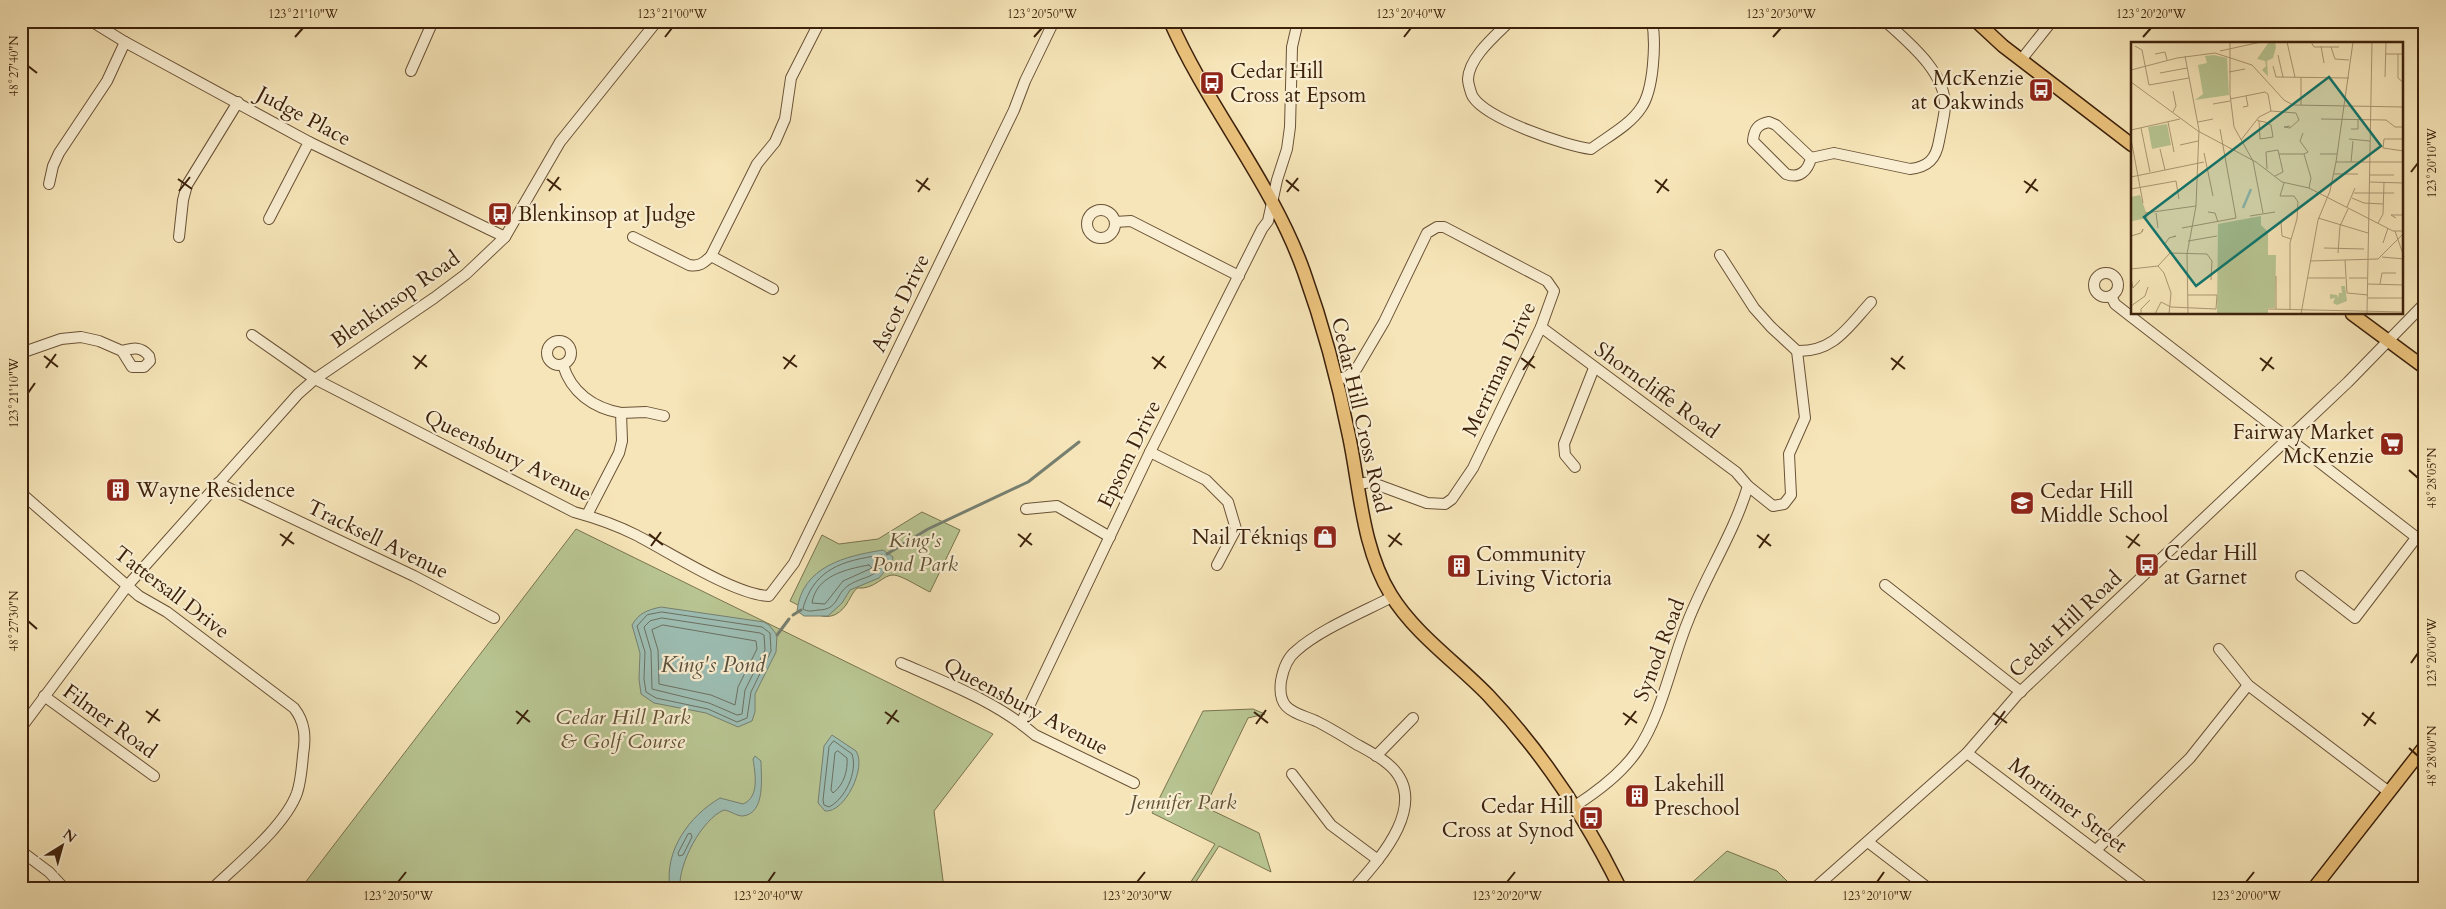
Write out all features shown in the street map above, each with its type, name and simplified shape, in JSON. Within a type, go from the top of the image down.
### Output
[{"type":"main road","name":"Cedar Hill Cross Road","points":[[1170,21],[1194,74],[1273,203],[1296,249],[1336,380],[1373,555],[1392,597],[1410,620],[1486,693],[1524,734],[1575,806],[1604,854],[1620,888]]},
{"type":"main road","points":[[1976,21],[2021,60],[2131,144]]},
{"type":"main road","points":[[2353,315],[2425,368]]},
{"type":"main road","points":[[2314,888],[2425,746]]},
{"type":"street","name":"Judge Place","points":[[90,21],[308,142],[505,237]]},
{"type":"street","points":[[411,71],[433,21]]},
{"type":"street","name":"Blenkinsop Road","points":[[21,728],[128,585],[298,394],[315,379],[450,286],[488,255],[505,237],[560,142],[657,21]]},
{"type":"street","points":[[633,237],[696,266],[711,256],[757,164],[775,142],[785,119],[791,78],[820,21]]},
{"type":"street","name":"Ascot Drive","points":[[769,596],[794,563],[1014,110],[1025,81],[1054,21]]},
{"type":"street","name":"Epsom Drive","points":[[1021,723],[1150,452],[1262,229],[1268,221],[1289,134],[1292,47],[1298,21]]},
{"type":"street","points":[[1510,21],[1474,59],[1468,79],[1473,97],[1485,109],[1530,131],[1578,148],[1591,149],[1629,120],[1641,108],[1646,97],[1652,69],[1652,21]]},
{"type":"street","points":[[1811,158],[1834,153],[1910,169],[1922,168],[1932,161],[1938,146],[1945,106],[1938,80],[1927,63],[1885,21]]},
{"type":"street","points":[[2021,60],[2052,21]]},
{"type":"street","points":[[49,184],[53,166],[59,153],[107,81],[125,42]]},
{"type":"street","points":[[179,237],[182,200],[187,185],[238,102]]},
{"type":"street","points":[[1769,122],[1776,125],[1811,158],[1809,165],[1799,175],[1786,174],[1757,146],[1753,140],[1754,133],[1761,123],[1769,122]]},
{"type":"street","points":[[269,219],[308,142]]},
{"type":"street","points":[[1115,222],[1131,221],[1239,276]]},
{"type":"street","name":"Merriman Drive","points":[[1336,380],[1348,376],[1357,368],[1384,322],[1427,233],[1437,227],[1444,227],[1547,281],[1554,291],[1541,327],[1473,468],[1452,499],[1445,504],[1427,503],[1370,482],[1359,484]]},
{"type":"street","points":[[1720,255],[1754,308],[1797,351],[1812,351],[1826,347],[1870,302]]},
{"type":"street","points":[[711,256],[773,289]]},
{"type":"street","points":[[2111,296],[2115,304],[2128,315],[2420,541],[2355,618],[2301,576]]},
{"type":"street","name":"Cedar Hill Road","points":[[1815,888],[1967,753],[2021,692],[2348,382],[2425,303]]},
{"type":"street","name":"Shorncliffe Road","points":[[1541,327],[1736,472],[1748,486],[1773,506],[1784,504],[1791,495],[1789,454],[1805,418],[1797,351]]},
{"type":"street","name":"Queensbury Avenue","points":[[252,335],[315,379],[574,512],[623,528],[713,576],[759,596],[769,596]]},
{"type":"street","points":[[21,353],[61,339],[81,337],[99,341],[122,352]]},
{"type":"street","points":[[563,365],[566,376],[585,398],[597,406],[620,413],[646,412],[664,416]]},
{"type":"street","points":[[1575,467],[1565,455],[1564,444],[1594,368]]},
{"type":"street","points":[[587,515],[619,453],[622,441],[620,413]]},
{"type":"street","points":[[1150,452],[1206,480],[1228,502],[1236,530],[1217,565]]},
{"type":"street","name":"Tracksell Avenue","points":[[218,483],[414,576],[494,618]]},
{"type":"street","name":"Synod Road","points":[[1575,806],[1597,791],[1626,765],[1648,733],[1689,618],[1740,511],[1748,486]]},
{"type":"street","name":"Tattersall Drive","points":[[21,493],[139,596],[166,612],[294,708],[302,718],[304,749],[297,792],[290,806],[252,851],[213,888]]},
{"type":"street","points":[[1026,509],[1057,506],[1110,537]]},
{"type":"street","points":[[1885,585],[2021,692]]},
{"type":"street","points":[[1354,888],[1378,860],[1398,828],[1406,800],[1403,786],[1397,773],[1389,764],[1317,722],[1289,710],[1284,703],[1281,686],[1286,663],[1294,652],[1327,631],[1392,597]]},
{"type":"street","points":[[2219,649],[2248,686],[2390,792]]},
{"type":"street","name":"Queensbury Avenue","points":[[901,663],[944,682],[1021,723],[1035,735],[1134,783]]},
{"type":"street","points":[[2096,850],[2190,758],[2248,686]]},
{"type":"street","name":"Filmer Road","points":[[44,696],[154,776]]},
{"type":"street","points":[[1376,756],[1412,718]]},
{"type":"street","name":"Mortimer Street","points":[[1967,753],[2145,888]]},
{"type":"street","points":[[1292,774],[1331,825],[1378,860]]},
{"type":"street","points":[[1868,842],[1928,888]]},
{"type":"street","points":[[21,851],[49,872],[64,888]]},
{"type":"green space","name":"King's Pond Park","points":[[922,512],[960,530],[930,592],[898,576],[890,575],[869,587],[857,588],[840,612],[833,615],[826,616],[812,613],[790,601],[822,535],[839,544],[878,539]]},
{"type":"green space","name":"Cedar Hill Park & Golf Course","points":[[576,529],[993,734],[934,811],[944,888],[301,888]]},
{"type":"green space","name":"Jennifer Park","points":[[1253,709],[1265,714],[1248,718],[1205,807],[1259,833],[1271,872],[1219,846],[1192,888],[1187,888],[1215,844],[1152,813],[1203,711]]},
{"type":"green space","points":[[1727,851],[1777,871],[1793,887],[1686,888]]},
{"type":"water","points":[[883,550],[893,557],[892,563],[879,578],[850,590],[842,603],[828,616],[804,616],[797,611],[807,583],[828,566],[841,560]]},
{"type":"water","name":"King's Pond","points":[[661,607],[764,622],[777,635],[776,652],[755,694],[755,712],[752,721],[738,727],[706,713],[654,703],[641,694],[639,679],[640,653],[632,625],[644,613]]},
{"type":"water","points":[[832,735],[856,751],[859,758],[859,767],[852,788],[840,805],[833,810],[825,811],[818,803],[824,746]]},
{"type":"water","points":[[755,756],[761,761],[761,793],[756,808],[743,816],[724,810],[716,815],[700,832],[687,855],[680,878],[680,888],[670,888],[669,874],[675,848],[681,836],[698,814],[720,798],[743,804],[752,796],[755,784],[753,759]]},
{"type":"waterway","points":[[887,554],[928,529],[1028,482],[1079,442]]},
{"type":"waterway","points":[[793,615],[801,610]]},
{"type":"waterway","points":[[777,635],[789,619]]},
{"type":"place","name":"Cedar Hill Cross at Epsom","points":[[1212,83]]},
{"type":"place","name":"McKenzie at Oakwinds","points":[[2041,90]]},
{"type":"place","name":"Blenkinsop at Judge","points":[[500,214]]},
{"type":"place","name":"Fairway Market McKenzie","points":[[2392,444]]},
{"type":"place","name":"Wayne Residence","points":[[118,490]]},
{"type":"place","name":"Cedar Hill Middle School","points":[[2022,503]]},
{"type":"place","name":"Nail Tékniqs","points":[[1325,537]]},
{"type":"place","name":"Cedar Hill at Garnet","points":[[2147,565]]},
{"type":"place","name":"Community Living Victoria","points":[[1459,566]]},
{"type":"place","name":"Lakehill Preschool","points":[[1637,796]]},
{"type":"place","name":"Cedar Hill Cross at Synod","points":[[1591,818]]}]
